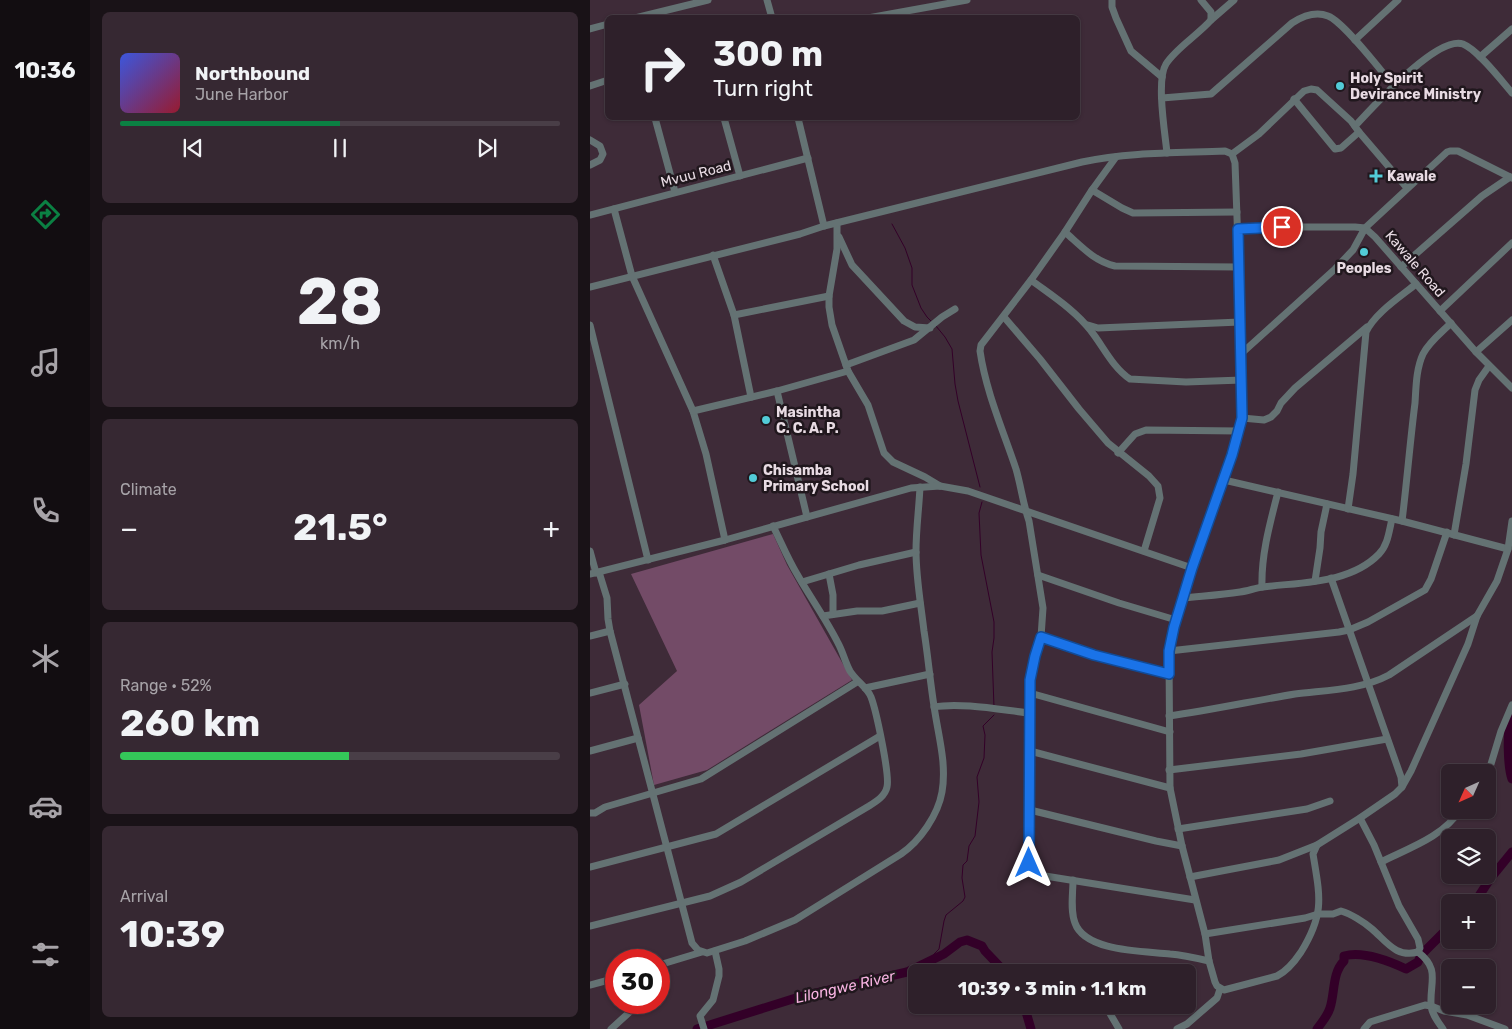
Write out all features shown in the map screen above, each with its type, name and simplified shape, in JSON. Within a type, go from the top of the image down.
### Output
[{"type":"street","points":[[647,15],[708,0]]},
{"type":"street","points":[[767,0],[771,15]]},
{"type":"street","points":[[884,15],[967,0]]},
{"type":"street","points":[[1112,0],[1112,7],[1116,18],[1131,51],[1162,77]]},
{"type":"street","points":[[1201,0],[1211,12],[1211,20]]},
{"type":"street","points":[[1167,153],[1162,98],[1164,68],[1169,60],[1234,0]]},
{"type":"street","points":[[1355,40],[1398,0]]},
{"type":"street","points":[[1162,98],[1211,94],[1285,28],[1304,16],[1319,14],[1330,17],[1340,24],[1394,86]]},
{"type":"street","points":[[590,29],[605,25]]},
{"type":"street","points":[[1480,58],[1512,29]]},
{"type":"street","points":[[1294,99],[1336,149],[1342,148],[1394,86],[1421,62],[1450,44],[1461,43],[1480,58],[1512,93]]},
{"type":"street","points":[[590,86],[605,81]]},
{"type":"street","points":[[1232,154],[1259,134],[1304,91],[1317,90],[1357,129],[1407,188]]},
{"type":"street","points":[[656,120],[675,192]]},
{"type":"street","points":[[725,120],[740,176]]},
{"type":"street","points":[[798,120],[824,226]]},
{"type":"street","points":[[590,140],[600,146],[603,154],[600,160],[590,166]]},
{"type":"street","points":[[1242,353],[1335,269],[1353,250],[1365,228],[1450,150],[1467,155],[1511,178]]},
{"type":"street","points":[[590,287],[1036,172],[1095,159],[1167,153],[1225,151],[1232,154],[1235,163],[1238,229],[1242,418],[1224,480],[1192,568],[1172,633],[1169,651],[1170,788],[1178,830],[1204,934],[1208,961],[1215,982],[1220,989],[1228,990],[1276,976],[1284,972],[1298,957],[1311,936],[1318,914],[1319,894],[1313,854],[1317,845]]},
{"type":"street","points":[[1116,157],[1065,232],[981,345],[980,351],[990,392],[1016,470],[1029,521],[1043,608],[1041,637],[1032,668],[1030,693],[1029,858],[1031,870],[1039,875],[1195,900]]},
{"type":"street","name":"Mvuu Road","points":[[590,215],[808,158]]},
{"type":"street","points":[[1401,267],[1482,196],[1511,178]]},
{"type":"street","points":[[1092,190],[1133,213],[1237,212]]},
{"type":"street","points":[[614,209],[632,276],[693,411],[706,454],[725,540]]},
{"type":"street","points":[[837,223],[837,249],[829,296],[829,307],[832,325],[847,368],[868,406],[884,453],[893,462],[926,476],[940,486]]},
{"type":"street","name":"Kawale Road","points":[[1238,229],[1317,226],[1355,226],[1365,228],[1476,352],[1512,388]]},
{"type":"street","points":[[836,232],[852,265],[904,321],[914,327],[930,328]]},
{"type":"street","points":[[1065,232],[1104,264],[1115,266],[1239,267]]},
{"type":"street","points":[[1440,311],[1512,243]]},
{"type":"street","points":[[713,255],[734,315],[751,397]]},
{"type":"street","points":[[1030,280],[1060,302],[1085,324],[1116,366],[1130,380],[1186,382],[1242,380]]},
{"type":"street","points":[[1242,418],[1264,420],[1271,417],[1277,411],[1280,403],[1295,388],[1416,284]]},
{"type":"street","points":[[734,315],[829,296]]},
{"type":"street","points":[[693,411],[777,391],[847,368],[921,336],[942,317],[955,309]]},
{"type":"street","points":[[1004,316],[1097,431],[1118,453],[1158,486],[1160,493],[1157,513],[1144,551]]},
{"type":"street","points":[[1476,352],[1512,320]]},
{"type":"street","points":[[1085,324],[1098,328],[1240,322]]},
{"type":"street","points":[[1402,521],[1419,367],[1428,346],[1451,323]]},
{"type":"street","points":[[590,325],[648,560]]},
{"type":"street","points":[[1348,509],[1365,339],[1369,325]]},
{"type":"street","points":[[1169,651],[1350,630],[1425,590],[1450,534],[1466,464],[1475,390],[1479,380],[1489,366]]},
{"type":"street","points":[[777,391],[807,517]]},
{"type":"street","points":[[1118,453],[1135,434],[1146,430],[1239,431]]},
{"type":"street","points":[[1224,480],[1392,518],[1508,549]]},
{"type":"street","points":[[595,573],[920,487],[940,486],[968,491],[1192,568]]},
{"type":"street","points":[[670,961],[702,952],[715,951],[745,941],[795,920],[893,860],[912,846],[930,821],[942,795],[944,774],[943,755],[934,707],[920,603],[916,552],[920,487]]},
{"type":"street","points":[[1262,587],[1267,537],[1278,492]]},
{"type":"street","points":[[1315,581],[1321,532],[1327,504]]},
{"type":"street","points":[[1183,598],[1315,581],[1349,573],[1378,555],[1387,542],[1392,518]]},
{"type":"street","points":[[1190,877],[1279,860],[1317,845],[1360,818],[1402,787],[1468,644],[1477,616],[1497,581],[1508,549],[1512,521]]},
{"type":"street","points":[[590,926],[710,896],[741,882],[878,800],[885,792],[888,781],[874,705],[868,692],[851,672],[838,643],[802,582],[773,526]]},
{"type":"street","points":[[590,551],[595,573],[607,598],[610,631],[692,943],[702,952]]},
{"type":"street","points":[[802,582],[859,565],[916,552]]},
{"type":"street","points":[[829,574],[833,595],[833,614]]},
{"type":"street","points":[[1038,575],[1119,603],[1176,620]]},
{"type":"street","points":[[1331,578],[1402,782],[1402,787]]},
{"type":"street","points":[[823,616],[857,611],[882,612],[920,603]]},
{"type":"street","points":[[1169,716],[1375,682],[1389,675],[1477,616]]},
{"type":"street","points":[[590,636],[610,631]]},
{"type":"street","points":[[1041,637],[1094,655],[1169,674]]},
{"type":"street","points":[[865,688],[930,674]]},
{"type":"street","points":[[590,813],[652,792],[692,782],[713,772],[858,682]]},
{"type":"street","points":[[590,693],[625,684]]},
{"type":"street","points":[[1030,693],[1170,732]]},
{"type":"street","points":[[934,707],[943,705],[964,706],[1029,713]]},
{"type":"street","points":[[1491,764],[1500,731],[1512,705]]},
{"type":"street","points":[[590,867],[716,834],[880,736]]},
{"type":"street","points":[[590,751],[638,738]]},
{"type":"street","points":[[1169,770],[1301,754],[1387,739]]},
{"type":"street","points":[[1030,751],[1170,788]]},
{"type":"street","points":[[1178,830],[1307,809],[1330,802]]},
{"type":"street","points":[[1030,810],[1182,846]]},
{"type":"street","points":[[1360,818],[1374,845],[1399,906],[1418,938],[1419,952]]},
{"type":"street","points":[[1381,862],[1437,833],[1453,819]]},
{"type":"street","points":[[1073,880],[1075,924],[1086,937],[1101,944],[1189,956],[1208,961]]},
{"type":"street","points":[[1204,934],[1305,918],[1318,914],[1333,914],[1341,911],[1369,926],[1393,949],[1411,954],[1419,952]]},
{"type":"street","points":[[704,1029],[700,1016],[713,1000],[720,969],[715,951]]},
{"type":"street","points":[[1419,952],[1427,959],[1432,974],[1431,1006],[1437,1021],[1443,1029]]},
{"type":"street","points":[[590,985],[605,981]]},
{"type":"street","points":[[1177,1029],[1186,1024],[1217,998],[1220,989]]},
{"type":"street","points":[[1364,1029],[1370,1022],[1417,1006],[1431,1006],[1444,1011],[1467,1015],[1505,1029]]},
{"type":"street","points":[[611,1029],[628,1014]]},
{"type":"street","points":[[1110,1014],[1119,1029]]},
{"type":"shaded area","points":[[773,534],[787,565],[852,680],[707,770],[654,785],[639,705],[677,671],[631,574]]},
{"type":"waterway","points":[[892,224],[905,248],[912,268],[912,285],[921,308],[932,322]]},
{"type":"waterway","points":[[936,326],[952,349],[958,401],[980,487]]},
{"type":"waterway","points":[[982,502],[979,513],[981,555],[994,622],[992,652],[994,707]]},
{"type":"waterway","points":[[924,964],[939,949],[946,915],[963,901],[965,897],[962,878],[963,865],[967,861],[969,846],[975,836],[979,802],[977,777],[984,758],[985,735],[983,726],[994,715]]},
{"type":"waterway","points":[[1512,718],[1508,748],[1512,779]]},
{"type":"waterway","points":[[1480,894],[1512,852]]},
{"type":"waterway","points":[[1317,1029],[1330,1008],[1337,971],[1344,961],[1344,956],[1367,956],[1384,960],[1406,969],[1418,962],[1421,955],[1441,935]]},
{"type":"waterway","name":"Lilongwe River","points":[[923,964],[944,954],[960,942],[967,940],[982,946],[997,964]]},
{"type":"waterway","name":"Lilongwe River","points":[[697,1029],[799,997],[908,972]]},
{"type":"waterway","name":"Lilongwe River","points":[[1027,1014],[1031,1029]]},
{"type":"place","name":"Holy Spirit Devirance Ministry","points":[[1340,86]]},
{"type":"place","name":"Kawale","points":[[1376,176]]},
{"type":"place","name":"Peoples","points":[[1364,252]]},
{"type":"place","name":"Masintha C. C. A. P.","points":[[766,420]]},
{"type":"place","name":"Chisamba Primary School","points":[[753,478]]},
{"type":"route","points":[[1029,863],[1030,680],[1041,637],[1094,655],[1169,674],[1169,651],[1174,627],[1192,568],[1232,455],[1242,418],[1238,229],[1282,227]]}]
